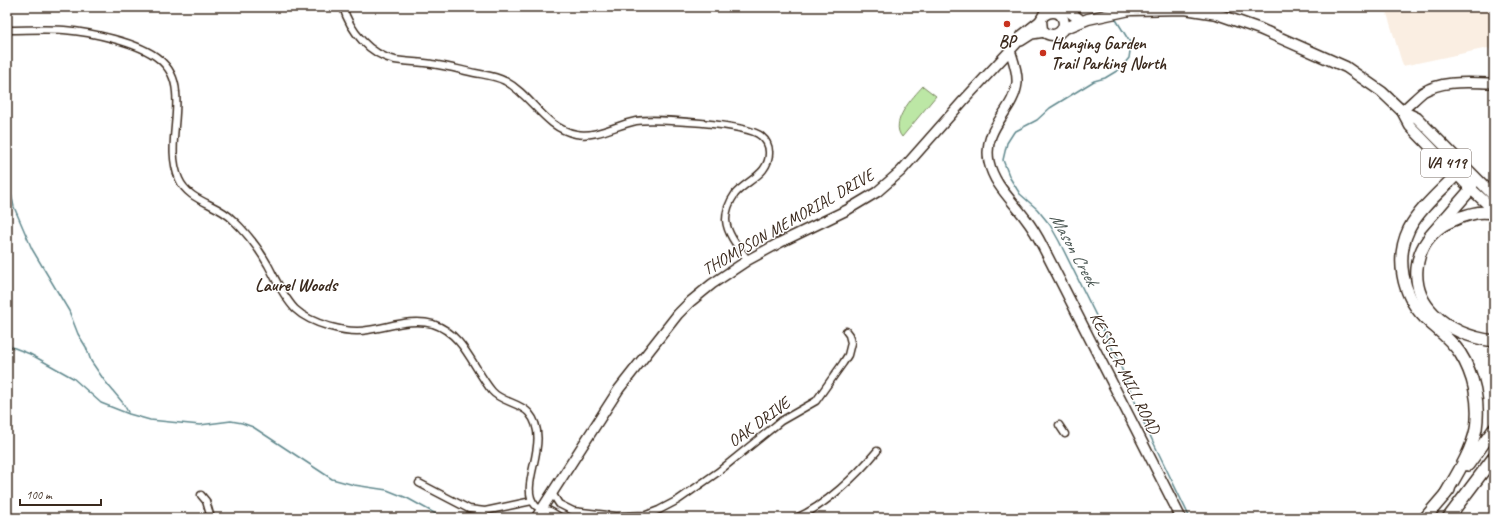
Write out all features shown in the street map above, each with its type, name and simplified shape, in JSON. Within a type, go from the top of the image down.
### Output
[{"type":"highway","points":[[1445,495],[1464,461],[1473,440],[1477,418],[1475,389],[1469,371],[1460,353],[1443,333],[1424,317],[1413,302],[1405,284],[1402,263],[1405,242],[1412,225],[1419,214],[1457,174],[1474,177],[1470,189],[1430,236],[1421,249],[1417,267],[1418,286],[1423,300],[1433,313],[1454,329],[1473,337],[1494,340]]},
{"type":"highway","points":[[1430,236],[1442,225],[1451,221],[1482,211],[1494,213]]},
{"type":"highway","points":[[1425,518],[1445,495],[1494,429]]},
{"type":"highway","points":[[1448,518],[1494,457]]},
{"type":"main road","name":"VA 419","points":[[1063,30],[1087,18],[1130,10],[1192,8],[1245,23],[1314,51],[1346,66],[1382,92],[1402,111],[1410,126],[1470,189],[1494,210]]},
{"type":"main road","points":[[1051,11],[1061,11],[1064,23],[1063,30],[1059,34],[1054,35],[1045,32],[1041,27],[1043,14],[1051,11]]},
{"type":"main road","name":"VA 419","points":[[1061,11],[1087,18]]},
{"type":"main road","name":"THOMPSON MEMORIAL DRIVE","points":[[536,518],[619,389],[678,314],[702,291],[748,260],[863,201],[890,182],[1013,47],[1022,35],[1043,14]]},
{"type":"main road","name":"THOMPSON MEMORIAL DRIVE","points":[[1013,47],[1032,34],[1045,32]]},
{"type":"main road","name":"KESSLER MILL ROAD","points":[[1013,47],[1017,84],[1013,97],[996,124],[990,140],[988,156],[992,172],[1000,187],[1026,218],[1040,241],[1181,518]]},
{"type":"main road","points":[[1402,111],[1424,92],[1439,85],[1494,83]]},
{"type":"main road","name":"VA 419","points":[[1402,111],[1417,118],[1494,196]]},
{"type":"street","points":[[343,7],[346,16],[361,40],[375,51],[396,60],[432,64],[498,78],[524,94],[556,128],[576,135],[590,134],[634,122],[659,119],[728,127],[752,131],[758,134],[768,145],[768,162],[763,171],[736,193],[728,206],[727,214],[727,227],[748,260]]},
{"type":"street","points":[[7,30],[59,30],[94,35],[142,49],[158,58],[170,72],[175,83],[177,102],[173,148],[175,166],[182,185],[195,197],[220,210],[235,221],[258,249],[288,301],[296,310],[310,319],[332,327],[359,331],[408,322],[428,323],[439,326],[454,337],[470,357],[493,392],[525,409],[536,424],[538,440],[531,479],[530,496],[534,505],[553,512],[562,518]]},
{"type":"street","name":"OAK DRIVE","points":[[552,493],[564,507],[580,513],[611,516],[654,516],[696,488],[764,433],[791,414],[816,401],[848,355],[851,343],[849,335],[846,331]]},
{"type":"street","points":[[1059,425],[1065,434]]},
{"type":"street","points":[[796,518],[820,505],[864,465],[877,451]]},
{"type":"street","points":[[419,483],[475,511],[485,511],[532,501]]},
{"type":"street","points":[[201,495],[206,501],[211,518]]},
{"type":"shaded area","points":[[1385,7],[1494,7],[1494,53],[1488,48],[1403,66]]},
{"type":"green space","points":[[923,86],[936,96],[902,137],[898,124],[900,117],[914,96]]},
{"type":"waterway","name":"Mason Creek","points":[[1115,18],[1131,44],[1129,58],[1120,69],[1105,78],[1094,81],[1050,108],[1037,120],[1014,132],[1007,143],[1003,160],[1010,178],[1020,194],[1037,209],[1050,225],[1059,241],[1118,360],[1143,421],[1190,518]]},
{"type":"waterway","points":[[7,152],[11,194],[14,207],[32,249],[69,311],[91,361],[123,403],[128,412]]},
{"type":"waterway","points":[[7,345],[30,354],[73,378],[101,403],[129,414],[150,420],[200,425],[231,421],[242,423],[253,427],[332,479],[354,485],[387,490],[407,498],[436,514],[440,518]]},
{"type":"place","name":"BP","points":[[1007,24]]},
{"type":"place","name":"Hanging Garden Trail Parking North","points":[[1043,53]]},
{"type":"district","name":"Laurel Woods","points":[[296,285]]}]
